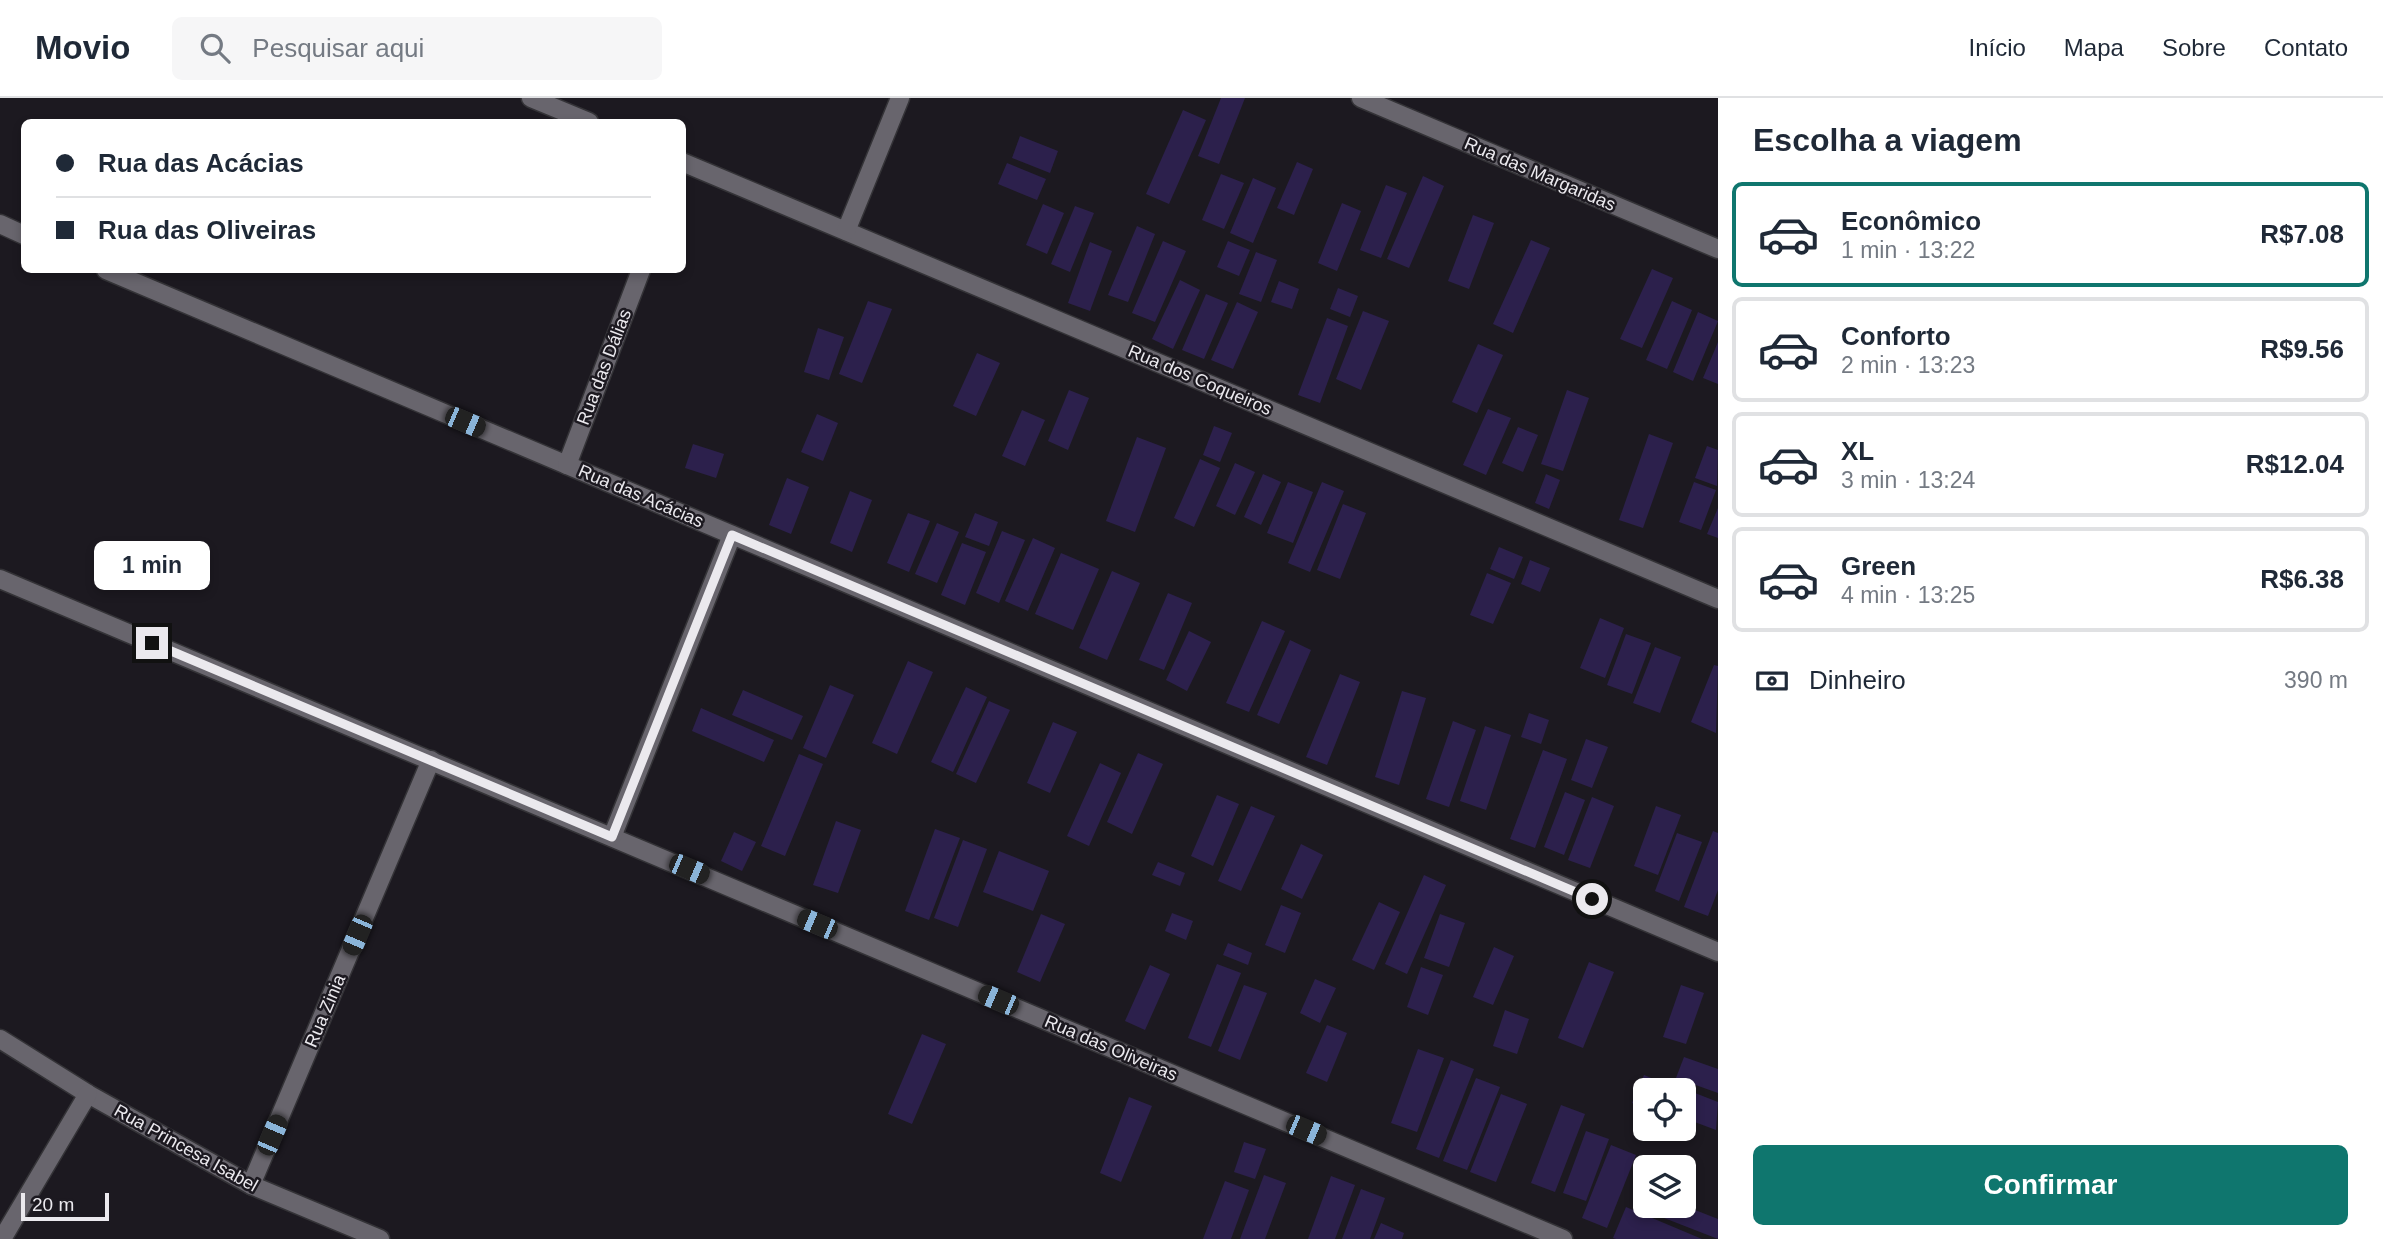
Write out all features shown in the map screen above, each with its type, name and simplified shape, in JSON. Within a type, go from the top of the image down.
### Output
[{"type":"street","points":[[531,98],[582,119]]},
{"type":"street","points":[[846,231],[900,98]]},
{"type":"street","name":"Rua das Margaridas","points":[[1361,98],[1718,250]]},
{"type":"street","name":"Rua dos Coqueiros","points":[[686,164],[1718,599]]},
{"type":"street","points":[[0,224],[21,234]]},
{"type":"street","name":"Rua das Acácias","points":[[113,273],[1718,952]]},
{"type":"street","name":"Rua das Dálias","points":[[567,465],[640,273]]},
{"type":"street","points":[[612,837],[732,535]]},
{"type":"street","name":"Rua das Oliveiras","points":[[0,579],[1563,1239]]},
{"type":"street","name":"Rua Zinia","points":[[251,1185],[431,760]]},
{"type":"street","name":"Rua Princesa Isabel","points":[[0,1039],[88,1094],[251,1185],[380,1239]]},
{"type":"street","points":[[2,1239],[88,1094]]},
{"type":"building","points":[[1221,98],[1245,98],[1219,164],[1198,156]]},
{"type":"building","points":[[1183,110],[1206,120],[1169,204],[1146,194]]},
{"type":"building","points":[[1020,136],[1058,151],[1050,173],[1012,158]]},
{"type":"building","points":[[1297,162],[1313,169],[1294,215],[1277,208]]},
{"type":"building","points":[[1007,163],[1046,179],[1037,200],[998,184]]},
{"type":"building","points":[[1221,174],[1244,183],[1224,229],[1202,220]]},
{"type":"building","points":[[1423,176],[1444,186],[1409,268],[1387,259]]},
{"type":"building","points":[[1253,178],[1276,188],[1253,243],[1230,233]]},
{"type":"building","points":[[1386,185],[1407,193],[1381,258],[1360,250]]},
{"type":"building","points":[[1342,203],[1361,211],[1337,271],[1318,263]]},
{"type":"building","points":[[1043,204],[1064,213],[1047,254],[1026,245]]},
{"type":"building","points":[[1075,206],[1094,213],[1070,272],[1051,264]]},
{"type":"building","points":[[1473,215],[1494,223],[1469,289],[1448,281]]},
{"type":"building","points":[[1137,226],[1155,234],[1128,302],[1108,295]]},
{"type":"building","points":[[1531,240],[1550,248],[1513,333],[1493,324]]},
{"type":"building","points":[[1163,241],[1186,251],[1155,322],[1132,313]]},
{"type":"building","points":[[1228,241],[1250,250],[1239,276],[1217,267]]},
{"type":"building","points":[[1090,242],[1112,251],[1090,311],[1068,303]]},
{"type":"building","points":[[1256,252],[1277,260],[1261,302],[1239,294]]},
{"type":"building","points":[[1652,269],[1673,278],[1642,348],[1620,339]]},
{"type":"building","points":[[1180,280],[1200,290],[1173,349],[1152,339]]},
{"type":"building","points":[[1279,281],[1299,289],[1292,309],[1271,302]]},
{"type":"building","points":[[1338,288],[1358,296],[1350,317],[1330,309]]},
{"type":"building","points":[[1206,294],[1228,303],[1204,359],[1182,350]]},
{"type":"building","points":[[868,301],[892,309],[862,383],[839,374]]},
{"type":"building","points":[[1672,301],[1692,310],[1667,369],[1646,360]]},
{"type":"building","points":[[1237,302],[1258,312],[1233,369],[1211,360]]},
{"type":"building","points":[[1363,311],[1389,321],[1361,390],[1336,379]]},
{"type":"building","points":[[1698,312],[1718,321],[1693,381],[1673,372]]},
{"type":"building","points":[[1327,318],[1348,326],[1320,403],[1298,395]]},
{"type":"building","points":[[818,328],[844,337],[829,380],[804,372]]},
{"type":"building","points":[[1718,342],[1718,384],[1703,378]]},
{"type":"building","points":[[1478,344],[1503,355],[1477,413],[1452,402]]},
{"type":"building","points":[[977,353],[1000,363],[976,416],[953,406]]},
{"type":"building","points":[[1069,390],[1089,398],[1068,450],[1048,441]]},
{"type":"building","points":[[1567,390],[1589,398],[1563,471],[1541,464]]},
{"type":"building","points":[[1488,409],[1511,418],[1486,475],[1463,465]]},
{"type":"building","points":[[1022,410],[1045,420],[1025,466],[1002,456]]},
{"type":"building","points":[[817,414],[838,423],[823,461],[801,452]]},
{"type":"building","points":[[1214,426],[1232,433],[1220,462],[1203,455]]},
{"type":"building","points":[[1518,427],[1538,435],[1523,472],[1502,463]]},
{"type":"building","points":[[1649,434],[1673,443],[1643,528],[1619,520]]},
{"type":"building","points":[[1137,437],[1166,448],[1135,532],[1106,521]]},
{"type":"building","points":[[693,444],[724,454],[716,478],[685,468]]},
{"type":"building","points":[[1707,446],[1718,450],[1717,486],[1695,478]]},
{"type":"building","points":[[1200,459],[1220,468],[1194,527],[1174,518]]},
{"type":"building","points":[[1235,463],[1255,472],[1235,515],[1216,506]]},
{"type":"building","points":[[1263,474],[1281,482],[1261,525],[1244,517]]},
{"type":"building","points":[[1546,474],[1560,480],[1549,509],[1535,503]]},
{"type":"building","points":[[787,478],[809,487],[791,534],[769,525]]},
{"type":"building","points":[[1288,482],[1313,492],[1293,543],[1267,533]]},
{"type":"building","points":[[1322,482],[1344,491],[1310,572],[1288,563]]},
{"type":"building","points":[[1694,482],[1716,490],[1701,530],[1679,522]]},
{"type":"building","points":[[850,491],[872,500],[852,552],[830,543]]},
{"type":"building","points":[[1343,504],[1366,513],[1340,579],[1317,570]]},
{"type":"building","points":[[1718,508],[1718,538],[1707,534]]},
{"type":"building","points":[[908,513],[930,521],[909,572],[887,563]]},
{"type":"building","points":[[975,513],[998,522],[989,546],[965,537]]},
{"type":"building","points":[[937,523],[959,532],[937,583],[915,574]]},
{"type":"building","points":[[1002,531],[1025,540],[999,603],[976,593]]},
{"type":"building","points":[[1033,538],[1055,548],[1028,611],[1005,601]]},
{"type":"building","points":[[962,543],[986,552],[965,605],[941,595]]},
{"type":"building","points":[[1499,547],[1523,557],[1514,579],[1490,569]]},
{"type":"building","points":[[1061,553],[1099,569],[1073,630],[1035,614]]},
{"type":"building","points":[[1530,560],[1550,568],[1540,592],[1521,584]]},
{"type":"building","points":[[1112,571],[1140,583],[1107,660],[1079,648]]},
{"type":"building","points":[[1487,573],[1511,583],[1493,624],[1470,615]]},
{"type":"building","points":[[1168,593],[1192,603],[1164,670],[1139,660]]},
{"type":"building","points":[[1600,618],[1624,628],[1605,678],[1580,668]]},
{"type":"building","points":[[1262,621],[1285,631],[1249,712],[1226,703]]},
{"type":"building","points":[[1189,631],[1211,642],[1187,691],[1166,680]]},
{"type":"building","points":[[1626,634],[1651,643],[1632,694],[1607,685]]},
{"type":"building","points":[[1290,640],[1311,650],[1279,724],[1257,715]]},
{"type":"building","points":[[1655,647],[1681,657],[1660,713],[1633,703]]},
{"type":"building","points":[[908,661],[933,672],[897,754],[872,743]]},
{"type":"building","points":[[1714,665],[1718,666],[1716,733],[1691,722]]},
{"type":"building","points":[[1340,674],[1360,682],[1327,765],[1306,757]]},
{"type":"building","points":[[830,685],[854,695],[826,758],[803,748]]},
{"type":"building","points":[[966,687],[987,697],[953,772],[931,762]]},
{"type":"building","points":[[743,690],[803,716],[792,740],[732,715]]},
{"type":"building","points":[[1402,691],[1426,698],[1399,785],[1375,777]]},
{"type":"building","points":[[989,701],[1010,710],[976,783],[956,774]]},
{"type":"building","points":[[701,708],[774,740],[764,762],[692,731]]},
{"type":"building","points":[[1529,713],[1549,720],[1541,744],[1521,737]]},
{"type":"building","points":[[1453,721],[1476,730],[1449,807],[1426,799]]},
{"type":"building","points":[[1053,722],[1077,732],[1050,793],[1027,783]]},
{"type":"building","points":[[1485,726],[1511,735],[1486,810],[1460,801]]},
{"type":"building","points":[[1586,739],[1608,747],[1592,788],[1571,780]]},
{"type":"building","points":[[1543,750],[1567,759],[1535,848],[1510,839]]},
{"type":"building","points":[[1138,753],[1163,764],[1132,834],[1107,822]]},
{"type":"building","points":[[799,754],[823,764],[785,856],[761,846]]},
{"type":"building","points":[[1100,763],[1121,773],[1089,846],[1067,836]]},
{"type":"building","points":[[1565,792],[1585,800],[1564,855],[1544,847]]},
{"type":"building","points":[[1217,795],[1239,804],[1213,866],[1191,856]]},
{"type":"building","points":[[1592,797],[1614,806],[1590,868],[1568,860]]},
{"type":"building","points":[[1251,806],[1275,816],[1241,891],[1218,881]]},
{"type":"building","points":[[1656,806],[1681,815],[1658,875],[1634,866]]},
{"type":"building","points":[[836,821],[861,830],[838,893],[813,885]]},
{"type":"building","points":[[935,829],[960,838],[929,920],[905,911]]},
{"type":"building","points":[[1713,831],[1718,833],[1718,890],[1708,916],[1684,907]]},
{"type":"building","points":[[734,832],[756,842],[742,871],[721,861]]},
{"type":"building","points":[[1677,833],[1702,842],[1679,901],[1655,891]]},
{"type":"building","points":[[963,840],[987,849],[958,927],[934,918]]},
{"type":"building","points":[[1301,844],[1323,855],[1302,899],[1281,889]]},
{"type":"building","points":[[999,851],[1049,871],[1033,911],[983,892]]},
{"type":"building","points":[[1158,862],[1185,873],[1180,886],[1152,875]]},
{"type":"building","points":[[1424,875],[1446,885],[1407,974],[1385,964]]},
{"type":"building","points":[[1379,902],[1400,912],[1374,970],[1352,960]]},
{"type":"building","points":[[1281,905],[1301,913],[1285,953],[1265,945]]},
{"type":"building","points":[[1172,913],[1193,921],[1186,940],[1165,931]]},
{"type":"building","points":[[1041,914],[1065,924],[1040,982],[1017,972]]},
{"type":"building","points":[[1440,914],[1465,923],[1449,967],[1424,958]]},
{"type":"building","points":[[1228,943],[1252,953],[1248,965],[1223,955]]},
{"type":"building","points":[[1494,947],[1514,956],[1493,1005],[1473,997]]},
{"type":"building","points":[[1589,962],[1614,972],[1583,1048],[1558,1038]]},
{"type":"building","points":[[1217,964],[1241,973],[1211,1047],[1188,1038]]},
{"type":"building","points":[[1150,965],[1170,974],[1145,1030],[1125,1021]]},
{"type":"building","points":[[1421,967],[1443,975],[1428,1015],[1407,1007]]},
{"type":"building","points":[[1315,979],[1336,988],[1320,1023],[1300,1013]]},
{"type":"building","points":[[1244,985],[1267,993],[1240,1060],[1218,1051]]},
{"type":"building","points":[[1681,985],[1704,993],[1686,1044],[1663,1037]]},
{"type":"building","points":[[1505,1010],[1529,1019],[1517,1054],[1493,1046]]},
{"type":"building","points":[[1327,1025],[1347,1033],[1327,1082],[1306,1073]]},
{"type":"building","points":[[922,1034],[946,1044],[912,1124],[888,1114]]},
{"type":"building","points":[[1418,1049],[1444,1058],[1417,1132],[1391,1123]]},
{"type":"building","points":[[1684,1057],[1718,1069],[1718,1093],[1696,1085],[1696,1078],[1676,1078]]},
{"type":"building","points":[[1451,1060],[1474,1069],[1439,1158],[1416,1149]]},
{"type":"building","points":[[1476,1078],[1500,1087],[1467,1170],[1443,1161]]},
{"type":"building","points":[[1696,1093],[1718,1102],[1716,1130],[1696,1122]]},
{"type":"building","points":[[1501,1094],[1527,1104],[1496,1182],[1470,1172]]},
{"type":"building","points":[[1129,1097],[1152,1106],[1121,1182],[1100,1173]]},
{"type":"building","points":[[1561,1105],[1585,1114],[1555,1192],[1531,1183]]},
{"type":"building","points":[[1586,1131],[1609,1139],[1586,1201],[1563,1193]]},
{"type":"building","points":[[1244,1142],[1266,1149],[1255,1179],[1234,1172]]},
{"type":"building","points":[[1611,1145],[1636,1155],[1633,1155],[1633,1163],[1607,1228],[1582,1218]]},
{"type":"building","points":[[1264,1175],[1286,1183],[1265,1239],[1240,1239]]},
{"type":"building","points":[[1331,1176],[1355,1185],[1335,1239],[1308,1239]]},
{"type":"building","points":[[1225,1181],[1249,1190],[1231,1239],[1203,1239]]},
{"type":"building","points":[[1361,1189],[1385,1198],[1370,1239],[1342,1239]]},
{"type":"building","points":[[1626,1207],[1633,1210],[1633,1218],[1652,1218],[1702,1239],[1616,1239],[1613,1238]]},
{"type":"building","points":[[1696,1210],[1718,1219],[1718,1239],[1664,1218],[1696,1218]]},
{"type":"building","points":[[1381,1223],[1404,1233],[1402,1239],[1374,1239]]},
{"type":"route","points":[[152,643],[612,837],[732,535],[1592,899]]}]
